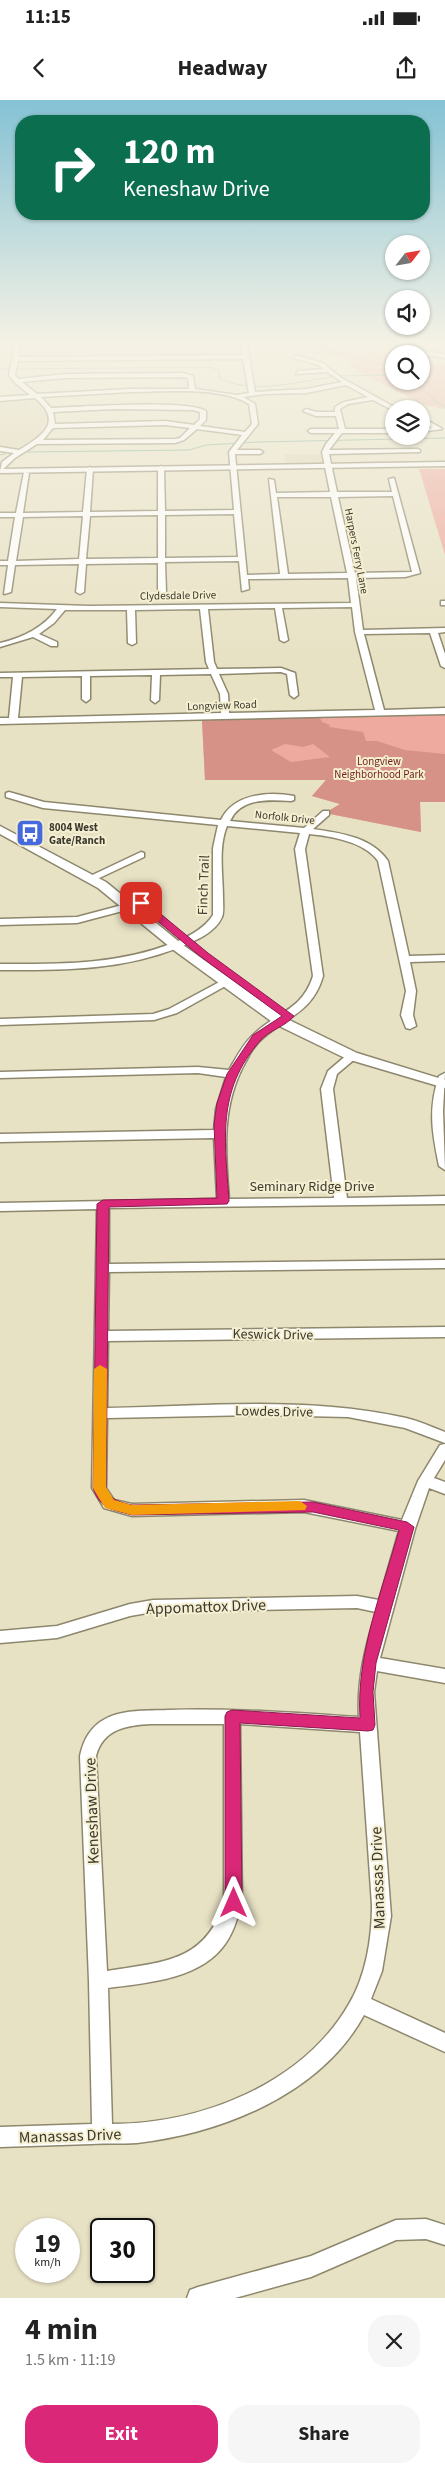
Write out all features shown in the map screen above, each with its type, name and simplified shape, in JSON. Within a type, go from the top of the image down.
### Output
[{"type":"main road","points":[[0,472],[445,465]]},
{"type":"main road","points":[[0,472],[90,471]]},
{"type":"main road","points":[[0,822],[141,903],[180,943],[224,982],[285,1019],[352,1056],[444,1080]]},
{"type":"main road","points":[[0,829],[95,876],[130,906],[257,996],[285,1019],[359,1049],[444,1080]]},
{"type":"street","points":[[0,472],[5,461],[30,447]]},
{"type":"street","points":[[235,447],[232,452],[233,468],[245,589]]},
{"type":"street","points":[[329,447],[326,452],[418,451]]},
{"type":"street","points":[[0,449],[21,452]]},
{"type":"street","points":[[232,452],[260,452]]},
{"type":"street","name":"Harpers Ferry Lane","points":[[326,452],[352,576],[359,632],[380,712]]},
{"type":"street","points":[[161,469],[162,592]]},
{"type":"street","points":[[80,592],[90,471]]},
{"type":"street","points":[[7,592],[26,473]]},
{"type":"street","points":[[244,577],[408,575],[417,572],[392,479]]},
{"type":"street","points":[[271,480],[284,576]]},
{"type":"street","points":[[273,495],[395,494]]},
{"type":"street","points":[[0,515],[237,512]]},
{"type":"street","points":[[0,563],[242,560]]},
{"type":"street","points":[[278,605],[284,640]]},
{"type":"street","name":"Clydesdale Drive","points":[[0,606],[131,608],[356,605]]},
{"type":"street","points":[[204,606],[210,662],[224,694],[225,716]]},
{"type":"street","points":[[0,645],[32,634],[52,623],[63,607]]},
{"type":"street","points":[[131,608],[132,642]]},
{"type":"street","points":[[433,630],[445,666]]},
{"type":"street","points":[[359,632],[445,630]]},
{"type":"street","points":[[32,634],[54,644]]},
{"type":"street","points":[[0,674],[286,670],[292,675],[294,694]]},
{"type":"street","points":[[155,700],[156,672]]},
{"type":"street","points":[[86,673],[86,699]]},
{"type":"street","points":[[13,721],[18,674]]},
{"type":"street","name":"Longview Road","points":[[0,721],[445,711]]},
{"type":"street","name":"Norfolk Drive","points":[[0,801],[13,792],[43,805],[222,824],[306,830],[362,843],[377,852],[383,861],[411,991],[407,1015],[410,1026]]},
{"type":"street","name":"Finch Trail","points":[[0,967],[102,965],[180,943],[203,933],[216,922],[218,840],[222,824],[229,810],[246,801],[271,797],[291,798]]},
{"type":"street","points":[[223,1201],[219,1134],[222,1103],[232,1074],[257,1037],[285,1019],[308,1000],[316,984],[318,976],[300,860],[300,841],[313,822],[326,813]]},
{"type":"street","points":[[95,876],[141,855]]},
{"type":"street","points":[[0,922],[77,920],[130,906]]},
{"type":"street","points":[[404,959],[445,958]]},
{"type":"street","points":[[0,1022],[154,1017],[173,1011],[224,982]]},
{"type":"street","points":[[341,1202],[327,1089],[332,1073],[352,1056]]},
{"type":"street","points":[[0,1075],[198,1070],[232,1074]]},
{"type":"street","points":[[444,1080],[436,1101],[436,1115],[445,1162]]},
{"type":"street","points":[[0,1138],[219,1134]]},
{"type":"street","name":"Seminary Ridge Drive","points":[[0,1206],[223,1201],[341,1202],[445,1200]]},
{"type":"street","points":[[103,1204],[99,1488],[109,1504],[132,1510],[304,1506],[326,1508],[407,1527]]},
{"type":"street","points":[[103,1268],[445,1264]]},
{"type":"street","name":"Keswick Drive","points":[[101,1336],[445,1332]]},
{"type":"street","name":"Lowdes Drive","points":[[100,1413],[259,1410],[348,1412],[407,1423],[445,1438]]},
{"type":"street","name":"Manassas Drive","points":[[0,2138],[102,2134],[163,2129],[214,2116],[258,2099],[289,2082],[319,2058],[347,2028],[362,2004],[373,1974],[382,1926],[366,1692],[369,1663],[407,1527],[425,1481],[445,1449]]},
{"type":"street","points":[[425,1481],[445,1488]]},
{"type":"street","name":"Appomattox Drive","points":[[0,1637],[57,1632],[130,1610],[154,1606],[357,1602],[385,1606]]},
{"type":"street","points":[[369,1663],[445,1676]]},
{"type":"street","points":[[98,1981],[181,1966],[201,1956],[215,1944],[224,1932],[234,1903],[232,1716]]},
{"type":"street","name":"Keneshaw Drive","points":[[102,2134],[98,1981],[88,1756],[92,1741],[106,1728],[126,1720],[232,1716],[368,1725]]},
{"type":"street","points":[[362,2004],[445,2043]]},
{"type":"street","points":[[198,2298],[311,2266],[396,2230],[426,2229],[445,2235]]},
{"type":"shaded area","points":[[0,447],[20,447],[18,448]]},
{"type":"shaded area","points":[[284,454],[321,454],[322,463],[285,463]]},
{"type":"green space","points":[[419,469],[445,469],[445,555]]},
{"type":"green space","name":"Longview Neighborhood Park","points":[[445,713],[445,802],[420,802],[421,832],[325,813],[340,804],[312,796],[326,780],[205,780],[202,720]]},
{"type":"green space","name":"Longview Neighborhood Park","points":[[319,716],[322,722],[330,725],[329,727],[363,732],[366,741],[377,741],[405,750],[445,754],[445,802],[420,802],[421,832],[325,813],[340,804],[312,796],[326,780],[205,780],[202,720]],"holes":[[[285,744],[303,747],[313,744],[330,757],[291,762],[271,750]]]},
{"type":"waterway","points":[[27,452],[189,450],[201,447]]},
{"type":"waterway","points":[[0,455],[5,454]]},
{"type":"slow traffic","points":[[100,1369],[99,1488],[109,1504],[132,1510],[300,1506]]},
{"type":"place","name":"8004 West Gate/Ranch","points":[[30,833]]},
{"type":"route","points":[[141,903],[257,996],[289,1016],[257,1037],[232,1074],[222,1103],[219,1124],[223,1201],[103,1204],[99,1488],[109,1504],[132,1510],[313,1507],[326,1508],[407,1527],[369,1663],[366,1692],[368,1725],[232,1716],[234,1903]]}]
